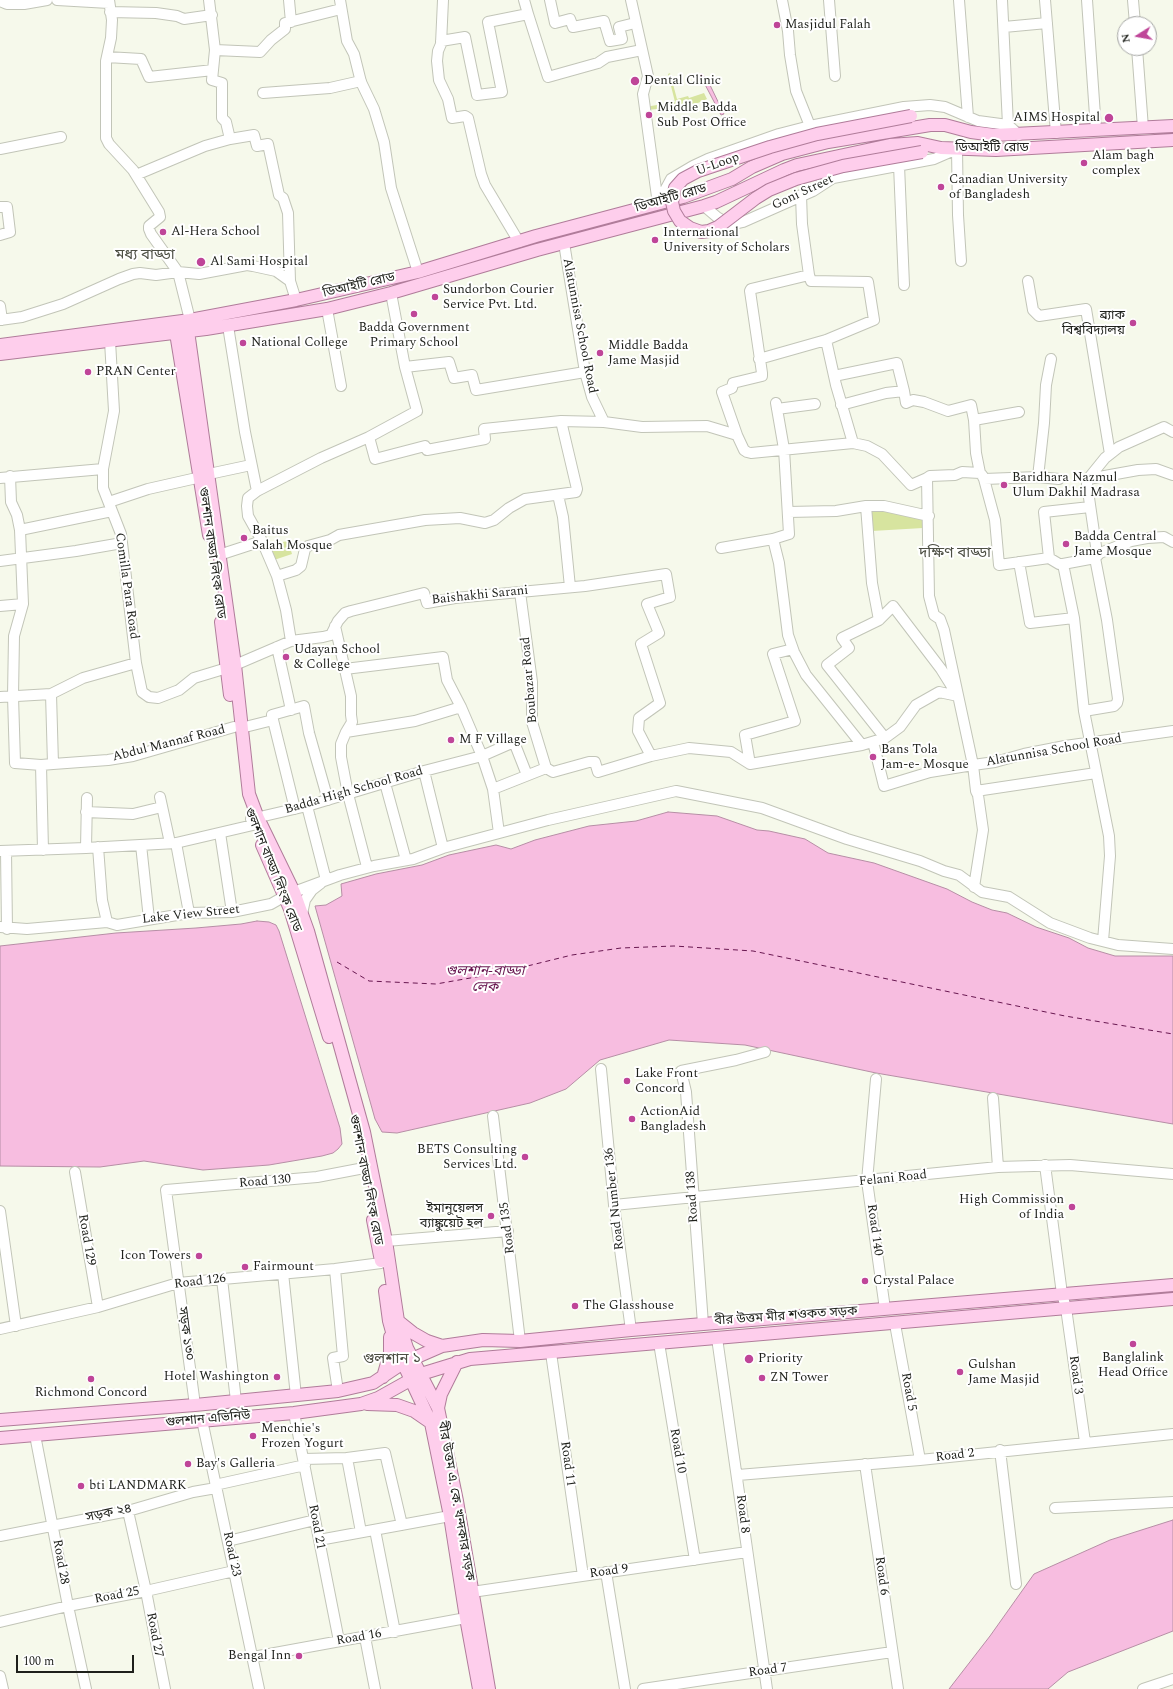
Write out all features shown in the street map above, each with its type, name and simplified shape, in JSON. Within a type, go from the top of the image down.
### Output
[{"type":"main road","name":"U-Loop","points":[[941,148],[843,166],[789,181],[756,198],[709,231],[701,232],[690,228],[680,221],[674,211],[672,202],[675,188],[683,179],[702,170],[770,147],[817,134],[911,116],[945,125]]},
{"type":"main road","name":"ডিআইটি রোড","points":[[181,327],[418,272],[594,220],[702,191],[732,179],[764,161],[805,147],[908,128],[945,125],[983,134],[1019,135],[1173,126]]},
{"type":"main road","name":"ডিআইটি রোড","points":[[181,327],[228,326],[327,309],[564,243],[704,206],[716,202],[784,170],[808,162],[906,143],[927,144],[941,148],[957,149],[1038,148],[1173,140]]},
{"type":"main road","points":[[294,300],[297,314]]},
{"type":"main road","points":[[0,354],[110,341],[181,327]]},
{"type":"main road","points":[[0,345],[181,327]]},
{"type":"main road","name":"গুলশান বাড্ডা লিংক রোড","points":[[181,327],[219,555],[238,728],[254,821],[289,894],[302,914],[308,931],[363,1130],[386,1240],[394,1325]]},
{"type":"main road","name":"গুলশান বাড্ডা লিংক রোড","points":[[205,476],[231,666]]},
{"type":"main road","name":"গুলশান বাড্ডা লিংক রোড","points":[[289,894],[300,938],[358,1134],[381,1263],[394,1325]]},
{"type":"main road","name":"বীর উত্তম মীর শওকত সড়ক","points":[[408,1361],[442,1346],[483,1340],[520,1341],[631,1330],[1173,1285]]},
{"type":"main road","name":"বীর উত্তম মীর শওকত সড়ক","points":[[416,1377],[457,1362],[470,1359],[895,1324],[1173,1299]]},
{"type":"main road","points":[[704,1324],[717,1338]]},
{"type":"main road","points":[[383,1377],[390,1353],[394,1325],[427,1341],[442,1346]]},
{"type":"main road","name":"বীর উত্তম এ. কে. খন্দকার সড়ক","points":[[394,1325],[416,1377],[431,1423],[450,1516],[466,1618],[480,1689]]},
{"type":"main road","name":"গুলশান এভিনিউ","points":[[0,1420],[194,1405],[338,1391],[366,1385],[383,1377],[408,1361]]},
{"type":"main road","points":[[438,1408],[441,1394],[457,1362]]},
{"type":"main road","name":"বীর উত্তম এ. কে. খন্দকার সড়ক","points":[[416,1377],[438,1408],[457,1500],[489,1689]]},
{"type":"main road","name":"গুলশান এভিনিউ","points":[[0,1438],[294,1413],[361,1404],[378,1398],[416,1377]]},
{"type":"main road","points":[[361,1404],[397,1405],[414,1411],[431,1423]]},
{"type":"street","points":[[0,1],[7,4],[13,4],[47,0]]},
{"type":"street","points":[[57,0],[110,5],[177,16],[184,19],[212,15]]},
{"type":"street","points":[[209,0],[215,50],[212,81],[222,83],[222,118],[226,122],[230,139]]},
{"type":"street","points":[[289,0],[291,22]]},
{"type":"street","points":[[443,0],[441,41],[436,67],[439,80],[448,99],[452,118],[465,116],[468,118],[485,186],[519,242]]},
{"type":"street","points":[[524,0],[548,77],[598,63],[607,57],[642,50]]},
{"type":"street","points":[[550,0],[555,23],[570,19],[573,27],[604,21],[610,41],[622,39],[619,27],[635,23]]},
{"type":"street","points":[[631,0],[648,76],[642,94],[660,203]]},
{"type":"street","points":[[782,0],[788,31],[796,91],[810,126]]},
{"type":"street","points":[[829,0],[835,76]]},
{"type":"street","points":[[959,0],[968,117]]},
{"type":"street","points":[[1002,0],[1008,125]]},
{"type":"street","points":[[1045,0],[1056,133]]},
{"type":"street","points":[[1087,0],[1096,130]]},
{"type":"street","points":[[1133,0],[1134,16]]},
{"type":"street","points":[[215,50],[260,52],[271,40],[285,30],[285,23],[340,4],[347,40],[354,54],[361,81],[374,109],[384,142],[391,188],[418,272]]},
{"type":"street","points":[[110,5],[112,20],[111,38],[107,57],[106,138],[109,144],[133,170],[160,215],[159,219],[149,226],[151,234],[178,272],[181,327]]},
{"type":"street","points":[[441,41],[465,37],[478,95],[502,92],[488,22],[528,14]]},
{"type":"street","points":[[1004,27],[1047,23]]},
{"type":"street","points":[[1138,56],[1143,128]]},
{"type":"street","points":[[107,57],[141,59],[149,77],[213,70]]},
{"type":"street","points":[[263,93],[330,88],[361,81]]},
{"type":"street","points":[[660,203],[671,179],[693,166],[756,142],[810,126],[917,105],[930,105],[945,108],[982,122],[1008,125],[1019,135]]},
{"type":"street","points":[[136,175],[205,146],[230,139],[254,136],[257,146],[269,145],[280,195],[288,213],[290,280],[294,300]]},
{"type":"street","points":[[0,149],[61,137]]},
{"type":"street","points":[[957,149],[958,216],[961,261]]},
{"type":"street","name":"Goni Street","points":[[704,206],[717,217],[730,225],[742,222],[812,191],[833,178],[934,159],[957,149]]},
{"type":"street","points":[[899,165],[904,285]]},
{"type":"street","points":[[760,359],[826,340],[874,320],[868,282],[811,281],[802,224],[801,195]]},
{"type":"street","points":[[0,208],[7,207],[10,232],[0,235]]},
{"type":"street","name":"Alatunnisa School Road","points":[[564,243],[585,372],[592,397],[604,422]]},
{"type":"street","points":[[0,306],[1,320],[22,316],[63,304],[133,274],[146,273],[156,275],[178,272],[199,274],[253,266],[276,271],[290,280]]},
{"type":"street","points":[[809,275],[751,289],[750,291],[762,376],[733,383],[732,388],[722,392],[739,441],[747,452],[854,443],[866,446],[882,454],[911,485],[930,476],[955,475],[962,472],[982,476],[1059,479]]},
{"type":"street","points":[[1028,281],[1033,310],[1038,316],[1086,309],[1110,454]]},
{"type":"street","points":[[291,641],[286,610],[277,576],[262,541],[248,516],[248,498],[257,491],[321,458],[368,437],[417,411],[405,367],[391,292]]},
{"type":"street","points":[[327,309],[341,386]]},
{"type":"street","points":[[228,326],[251,465],[257,491]]},
{"type":"street","points":[[826,340],[841,405],[854,443]]},
{"type":"street","name":"Comilla Para Road","points":[[110,341],[114,411],[103,469],[103,488],[121,534],[136,663],[142,692],[149,697],[158,698],[179,690],[194,678],[231,666]]},
{"type":"street","points":[[1038,477],[1044,423],[1046,385],[1051,359]]},
{"type":"street","points":[[405,367],[449,362],[454,378],[472,374],[476,390],[585,372]]},
{"type":"street","points":[[834,376],[897,363],[906,403],[913,400],[924,402],[948,411],[971,405],[974,420],[976,453],[995,520],[999,565],[1049,558],[1059,564],[1063,564],[1095,558],[1100,553],[1131,541],[1164,537],[1173,542]]},
{"type":"street","points":[[841,405],[886,393],[904,391]]},
{"type":"street","points":[[721,548],[773,539],[789,534],[784,449],[777,406],[815,404]]},
{"type":"street","points":[[974,420],[1019,412]]},
{"type":"street","points":[[368,437],[376,459],[425,446],[427,450],[485,439],[484,429],[561,421],[604,422],[642,427],[707,426],[737,435]]},
{"type":"street","points":[[277,576],[296,570],[301,566],[305,549],[308,546],[330,540],[339,534],[425,520],[460,518],[484,523],[494,520],[509,508],[525,499],[576,492],[577,489],[561,421]]},
{"type":"street","points":[[1084,711],[1114,706],[1117,704],[1118,699],[1107,620],[1095,558],[1096,546],[1087,484],[1088,479],[1110,454],[1119,447],[1164,427],[1173,432]]},
{"type":"street","points":[[20,530],[110,506],[148,489],[251,465]]},
{"type":"street","points":[[13,696],[14,636],[24,604],[20,530],[5,477],[47,475],[103,469]]},
{"type":"street","points":[[1088,479],[1138,470],[1156,469],[1173,475]]},
{"type":"street","name":"Alatunnisa School Road","points":[[927,478],[929,516],[929,596],[934,615],[940,619],[944,630],[973,765],[995,762],[1024,754],[1051,749],[1173,731]]},
{"type":"street","points":[[558,495],[563,517],[570,587]]},
{"type":"street","points":[[788,512],[836,511],[866,506],[884,506],[929,516]]},
{"type":"street","points":[[866,506],[872,583],[879,620]]},
{"type":"street","points":[[1049,558],[1044,512],[1090,507]]},
{"type":"street","points":[[773,539],[779,563],[788,635],[793,649],[806,675],[851,734],[862,745]]},
{"type":"street","points":[[219,555],[262,541]]},
{"type":"street","points":[[0,561],[22,559],[122,543]]},
{"type":"street","points":[[1019,562],[1030,623],[1074,618]]},
{"type":"street","points":[[1063,564],[1074,618],[1084,711],[1109,836],[1110,856],[1103,941]]},
{"type":"street","name":"Baishakhi Sarani","points":[[333,631],[338,621],[345,613],[424,593],[427,603],[454,598],[570,587],[666,574],[670,597],[648,604],[659,633],[641,644],[660,703],[639,718],[638,731],[651,756]]},
{"type":"street","name":"Boubazar Road","points":[[520,592],[532,682],[532,722],[546,768]]},
{"type":"street","points":[[0,606],[24,604]]},
{"type":"street","points":[[885,738],[827,665],[849,648],[842,638],[879,620],[894,606],[958,696]]},
{"type":"street","points":[[231,666],[291,641],[323,637],[333,631],[345,669],[351,696],[352,722],[346,732],[342,744],[341,758],[348,794],[367,867]]},
{"type":"street","points":[[277,647],[292,710],[304,706],[309,733],[328,800]]},
{"type":"street","points":[[750,764],[745,735],[795,721],[773,654],[793,649]]},
{"type":"street","points":[[345,669],[443,657],[446,680],[461,707],[482,756],[493,789],[499,833]]},
{"type":"street","points":[[0,697],[52,694],[83,678],[136,663]]},
{"type":"street","points":[[493,789],[546,768],[553,772],[589,762],[595,762],[598,772],[651,756],[689,748],[731,752],[750,764],[862,745],[885,738],[900,727],[916,705],[940,692],[958,696]]},
{"type":"street","points":[[52,694],[53,764]]},
{"type":"street","name":"Abdul Mannaf Road","points":[[13,696],[15,762],[41,765],[108,760],[133,756],[273,720],[272,715],[292,710]]},
{"type":"street","points":[[346,732],[415,721],[461,707]]},
{"type":"street","points":[[273,720],[295,809]]},
{"type":"street","name":"Badda High School Road","points":[[3,851],[173,843],[220,833],[254,821],[424,771],[482,756],[514,742],[527,775]]},
{"type":"street","points":[[873,742],[884,786],[930,772],[973,765],[983,830],[974,887]]},
{"type":"street","points":[[41,765],[43,850]]},
{"type":"street","points":[[424,771],[443,848]]},
{"type":"street","points":[[976,792],[1096,773]]},
{"type":"street","points":[[385,783],[406,860]]},
{"type":"street","name":"Lake View Street","points":[[3,928],[27,929],[108,922],[117,925],[189,913],[232,912],[271,904],[310,885],[367,867],[406,860],[443,848],[548,820],[676,791],[762,808],[847,839],[920,861],[944,871],[959,875],[982,892],[1009,897],[1050,923],[1077,934],[1118,945],[1173,949]]},
{"type":"street","points":[[160,797],[173,843],[189,913]]},
{"type":"street","points":[[86,848],[87,798]]},
{"type":"street","points":[[302,914],[305,900],[312,890],[324,881],[307,806]]},
{"type":"street","points":[[86,812],[133,814],[162,807]]},
{"type":"street","points":[[220,833],[232,912]]},
{"type":"street","points":[[141,845],[149,919]]},
{"type":"street","points":[[98,847],[102,900],[108,922]]},
{"type":"street","points":[[3,851],[3,928]]},
{"type":"street","name":"Road 138","points":[[704,1324],[693,1198],[686,1092],[682,1071],[736,1060],[765,1052]]},
{"type":"street","name":"Road Number 136","points":[[601,1069],[614,1205],[631,1330]]},
{"type":"street","name":"Road 140","points":[[876,1079],[867,1181],[885,1310]]},
{"type":"street","points":[[993,1098],[998,1167]]},
{"type":"street","name":"Road 135","points":[[494,1116],[520,1341]]},
{"type":"street","name":"Felani Road","points":[[614,1205],[998,1167],[1045,1165],[1173,1174]]},
{"type":"street","name":"Road 3","points":[[1045,1165],[1062,1294],[1066,1308],[1085,1442]]},
{"type":"street","name":"Road 130","points":[[166,1190],[317,1177],[364,1168]]},
{"type":"street","name":"Road 129","points":[[74,1172],[98,1307]]},
{"type":"street","name":"সড়ক ১৩০","points":[[166,1190],[194,1405]]},
{"type":"street","points":[[0,1211],[16,1326]]},
{"type":"street","points":[[386,1240],[508,1231]]},
{"type":"street","name":"Road 126","points":[[0,1329],[98,1307],[178,1283],[381,1263]]},
{"type":"street","points":[[335,1268],[343,1356],[333,1358],[338,1391]]},
{"type":"street","points":[[283,1273],[296,1396]]},
{"type":"street","points":[[222,1279],[236,1401]]},
{"type":"street","name":"Road 5","points":[[895,1324],[920,1460]]},
{"type":"street","name":"Road 8","points":[[717,1338],[738,1475],[747,1552],[767,1689]]},
{"type":"street","name":"Road 10","points":[[659,1343],[695,1560]]},
{"type":"street","name":"Road 11","points":[[550,1353],[583,1576]]},
{"type":"street","name":"Road 21","points":[[294,1413],[339,1641]]},
{"type":"street","name":"Road 23","points":[[202,1420],[259,1689]]},
{"type":"street","name":"Road 2","points":[[738,1475],[920,1460],[1000,1450],[1173,1434]]},
{"type":"street","name":"Road 28","points":[[35,1435],[68,1606],[86,1689]]},
{"type":"street","points":[[1000,1450],[1016,1584]]},
{"type":"street","name":"সড়ক ২৪","points":[[0,1536],[128,1511],[304,1462],[385,1453],[402,1525]]},
{"type":"street","points":[[347,1458],[361,1532]]},
{"type":"street","name":"Road 6","points":[[865,1464],[898,1689]]},
{"type":"street","points":[[1056,1508],[1173,1502]]},
{"type":"street","name":"Road 27","points":[[128,1511],[146,1591],[165,1689]]},
{"type":"street","points":[[319,1540],[450,1516]]},
{"type":"street","points":[[228,1541],[315,1520]]},
{"type":"street","points":[[375,1530],[395,1632]]},
{"type":"street","name":"Road 9","points":[[472,1592],[747,1552]]},
{"type":"street","name":"Road 25","points":[[0,1622],[234,1571]]},
{"type":"street","points":[[606,1572],[625,1689]]},
{"type":"street","name":"Road 16","points":[[253,1657],[466,1618]]},
{"type":"street","points":[[365,1637],[375,1689]]},
{"type":"street","name":"Road 7","points":[[648,1689],[892,1652]]},
{"type":"street","points":[[0,1676],[3,1689]]},
{"type":"street","points":[[1143,1689],[1173,1679]]},
{"type":"green space","points":[[670,73],[677,99],[688,96],[689,98],[704,93],[707,99],[691,106],[646,110],[645,107],[675,102],[668,74]]},
{"type":"green space","points":[[870,509],[923,515],[923,528],[872,531]]},
{"type":"green space","points":[[288,541],[292,554],[274,560],[267,545]]},
{"type":"water","points":[[702,74],[709,83],[724,114],[721,115],[700,75]]},
{"type":"water","name":"গুলশান-বাড্ডা লেক","points":[[668,812],[717,816],[757,830],[769,831],[805,839],[828,853],[874,863],[947,889],[972,902],[992,910],[1007,913],[1036,927],[1069,938],[1088,948],[1115,956],[1173,956],[1173,1124],[876,1073],[745,1045],[669,1040],[600,1060],[566,1089],[530,1103],[397,1133],[382,1132],[375,1119],[315,906],[326,905],[342,896],[341,884],[376,874],[422,865],[449,855],[496,845],[511,849],[535,840],[589,826],[636,821]]},
{"type":"water","points":[[257,921],[269,922],[276,925],[279,931],[340,1128],[342,1144],[338,1149],[333,1153],[322,1156],[269,1165],[203,1170],[144,1161],[100,1167],[0,1166],[0,946],[116,933],[196,928]]},
{"type":"water","points":[[1173,1520],[1173,1631],[1068,1672],[1048,1689],[949,1689],[990,1636],[1034,1574],[1110,1540]]},
{"type":"ferry route","points":[[337,962],[369,981],[436,984],[499,973],[572,955],[621,948],[674,946],[753,951],[1065,1016],[1173,1034]]},
{"type":"place","name":"Masjidul Falah","points":[[777,25]]},
{"type":"place","name":"Dental Clinic","points":[[635,81]]},
{"type":"place","name":"Middle Badda Sub Post Office","points":[[649,115]]},
{"type":"place","name":"AIMS Hospital","points":[[1109,118]]},
{"type":"place","name":"Alam bagh complex","points":[[1084,163]]},
{"type":"place","name":"Canadian University of Bangladesh","points":[[941,187]]},
{"type":"place","name":"Al-Hera School","points":[[163,232]]},
{"type":"place","name":"International University of Scholars","points":[[655,240]]},
{"type":"place","name":"Al Sami Hospital","points":[[201,262]]},
{"type":"place","name":"Sundorbon Courier Service Pvt. Ltd.","points":[[435,297]]},
{"type":"place","name":"Badda Government Primary School","points":[[414,314]]},
{"type":"place","name":"ব্র্যাক বিশ্ববিদ্যালয়","points":[[1133,323]]},
{"type":"place","name":"National College","points":[[243,343]]},
{"type":"place","name":"Middle Badda Jame Masjid","points":[[600,353]]},
{"type":"place","name":"PRAN Center","points":[[88,372]]},
{"type":"place","name":"Baridhara Nazmul Ulum Dakhil Madrasa","points":[[1004,485]]},
{"type":"place","name":"Baitus Salah Mosque","points":[[244,538]]},
{"type":"place","name":"Badda Central Jame Mosque","points":[[1066,544]]},
{"type":"place","name":"Udayan School & College","points":[[286,657]]},
{"type":"place","name":"M F Village","points":[[451,740]]},
{"type":"place","name":"Bans Tola Jam-e- Mosque","points":[[873,757]]},
{"type":"place","name":"Lake Front Concord","points":[[627,1081]]},
{"type":"place","name":"ActionAid Bangladesh","points":[[632,1119]]},
{"type":"place","name":"BETS Consulting Services Ltd.","points":[[525,1157]]},
{"type":"place","name":"High Commission of India","points":[[1072,1207]]},
{"type":"place","name":"ইমানুয়েলস ব্যাঙ্কুয়েট হল","points":[[491,1216]]},
{"type":"place","name":"Icon Towers","points":[[199,1256]]},
{"type":"place","name":"Fairmount","points":[[245,1267]]},
{"type":"place","name":"Crystal Palace","points":[[865,1281]]},
{"type":"place","name":"The Glasshouse","points":[[575,1306]]},
{"type":"place","name":"Banglalink Head Office","points":[[1133,1344]]},
{"type":"place","name":"Priority","points":[[749,1359]]},
{"type":"place","name":"Gulshan Jame Masjid","points":[[960,1372]]},
{"type":"place","name":"Hotel Washington","points":[[277,1377]]},
{"type":"place","name":"ZN Tower","points":[[762,1378]]},
{"type":"place","name":"Richmond Concord","points":[[91,1379]]},
{"type":"place","name":"Menchie's Frozen Yogurt","points":[[253,1436]]},
{"type":"place","name":"Bay's Galleria","points":[[188,1464]]},
{"type":"place","name":"bti LANDMARK","points":[[81,1486]]},
{"type":"place","name":"Bengal Inn","points":[[299,1656]]},
{"type":"district","name":"মধ্য বাড্ডা","points":[[145,256]]},
{"type":"district","name":"দক্ষিণ বাড্ডা","points":[[955,554]]},
{"type":"district","name":"গুলশান ১","points":[[392,1360]]}]
